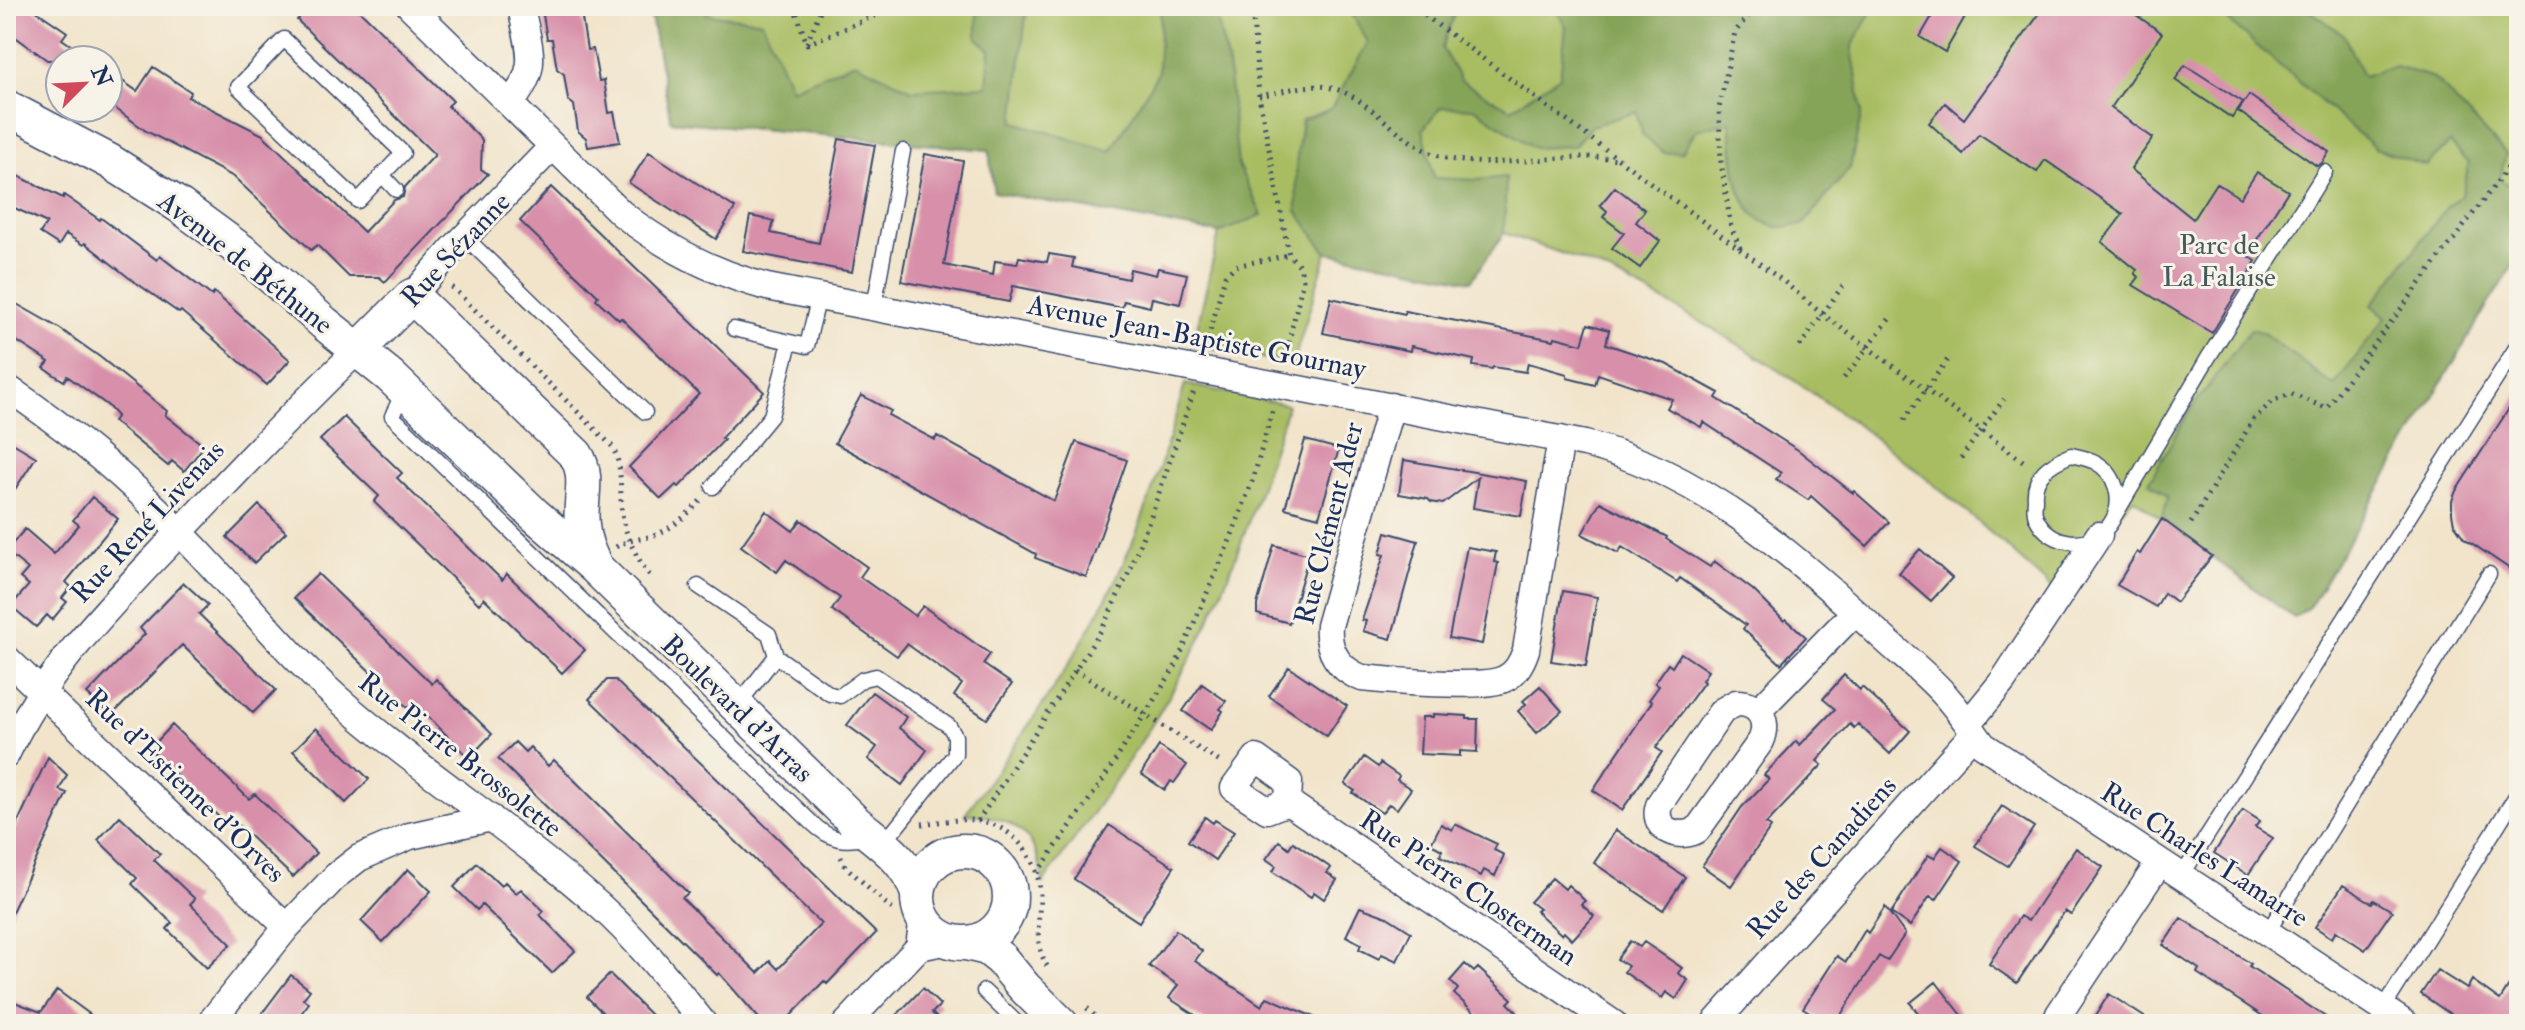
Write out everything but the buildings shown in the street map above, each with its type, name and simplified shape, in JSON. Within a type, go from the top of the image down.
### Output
[{"type":"street","name":"Avenue Jean-Baptiste Gournay","points":[[410,6],[621,213],[658,239],[736,277],[767,287],[1561,439],[1618,453],[1701,494],[1819,578],[1949,699],[1971,728]]},
{"type":"street","points":[[510,104],[530,73],[521,6]]},
{"type":"street","name":"Avenue de Béthune","points":[[6,107],[109,161],[189,212],[247,255],[404,390],[535,515]]},
{"type":"street","name":"Rue Sézanne","points":[[358,350],[412,296],[453,241],[552,147]]},
{"type":"street","points":[[412,296],[576,455],[584,470],[582,531],[596,568]]},
{"type":"street","name":"Rue René Livenais","points":[[6,755],[40,690],[91,629],[180,532],[358,350]]},
{"type":"street","name":"Rue Pierre Brossolette","points":[[6,387],[97,454],[180,532],[326,687],[360,718],[601,907],[656,965],[704,1024]]},
{"type":"street","name":"Rue Clément Ader","points":[[1391,406],[1329,626],[1330,644],[1337,661],[1362,678],[1480,684],[1504,679],[1517,669],[1526,650],[1561,439]]},
{"type":"street","points":[[535,515],[549,518],[560,515],[570,508],[583,490]]},
{"type":"street","name":"Boulevard d'Arras","points":[[535,515],[596,568],[855,822],[878,839],[908,871],[929,927]]},
{"type":"street","name":"Rue des Canadiens","points":[[1714,1024],[1971,728],[2106,526]]},
{"type":"street","points":[[1759,710],[1855,612]]},
{"type":"street","name":"Rue d'Estienne d'Orves","points":[[6,658],[287,927]]},
{"type":"street","points":[[1745,703],[1759,710],[1765,726],[1761,741],[1702,824],[1690,834],[1667,831],[1658,817],[1660,803],[1722,711],[1729,706],[1745,703]]},
{"type":"street","name":"Rue Charles Lamarre","points":[[1971,728],[1983,745],[2406,1024]]},
{"type":"street","name":"Rue Pierre Closterman","points":[[1243,776],[1256,758],[1289,782],[1288,802],[1614,1024]]},
{"type":"street","points":[[209,1024],[287,927],[337,875],[371,851],[419,833],[491,818]]},
{"type":"street","name":"Boulevard d'Arras","points":[[878,839],[911,851],[954,853]]},
{"type":"street","points":[[846,1024],[929,927],[927,870],[937,860],[954,853],[978,854],[994,863],[1007,883],[1014,947],[1024,978],[1027,1012]]},
{"type":"street","points":[[2055,1024],[2059,1014],[2170,870]]},
{"type":"street","points":[[929,927],[984,939],[1005,918],[1010,901]]},
{"type":"street","points":[[929,927],[993,952],[1027,1012],[1061,1024]]},
{"type":"lane","points":[[284,39],[403,153],[382,175],[358,201],[238,87],[284,39]]},
{"type":"lane","points":[[874,306],[903,151]]},
{"type":"lane","points":[[2106,526],[2118,499],[2114,481],[2095,462],[2071,455],[2040,474],[2033,492],[2033,508],[2045,530],[2059,539],[2075,543],[2106,526],[2325,172]]},
{"type":"lane","points":[[382,175],[396,190]]},
{"type":"lane","points":[[453,241],[645,412]]},
{"type":"lane","points":[[734,329],[807,346],[819,296]]},
{"type":"lane","points":[[713,487],[771,416],[790,342]]},
{"type":"lane","points":[[2170,870],[2519,343]]},
{"type":"lane","points":[[404,390],[392,416],[812,823],[832,838],[852,841],[878,839],[955,754],[955,736],[949,726],[883,678],[869,676],[835,697],[776,656],[769,634],[698,586]]},
{"type":"lane","points":[[2267,933],[2489,574]]},
{"type":"lane","points":[[737,707],[776,656]]},
{"type":"lane","points":[[2383,1009],[2519,791]]},
{"type":"lane","points":[[984,991],[1027,1012]]},
{"type":"path","points":[[794,6],[807,44]]},
{"type":"path","points":[[807,44],[822,6]]},
{"type":"path","points":[[807,44],[899,6]]},
{"type":"path","points":[[1037,873],[1175,667],[1233,533],[1254,476],[1279,386],[1303,280],[1300,266],[1289,255],[1259,96],[1252,6]]},
{"type":"path","points":[[1412,6],[2040,474]]},
{"type":"path","points":[[1740,249],[1731,227],[1721,162],[1719,108],[1735,32],[1756,6]]},
{"type":"path","points":[[2501,6],[2519,20]]},
{"type":"path","points":[[1259,96],[1313,86],[1333,88],[1353,98],[1414,145],[1442,158],[1469,163],[1583,155],[1618,159]]},
{"type":"path","points":[[2191,523],[2253,420],[2274,400],[2291,394],[2326,408],[2519,153]]},
{"type":"path","points":[[978,821],[1102,629],[1128,574],[1171,461],[1200,371],[1225,276],[1235,266],[1289,255]]},
{"type":"path","points":[[1800,346],[1844,284]]},
{"type":"path","points":[[1844,378],[1890,318]]},
{"type":"path","points":[[1904,420],[1948,359]]},
{"type":"path","points":[[1961,458],[2004,399]]},
{"type":"path","points":[[596,568],[624,542],[653,536],[685,518],[713,487]]},
{"type":"path","points":[[1075,670],[1243,776]]},
{"type":"path","points":[[832,838],[845,866],[892,909],[929,927]]},
{"type":"path","points":[[1029,941],[1038,940]]},
{"type":"green space","name":"Parc de La Falaise","points":[[649,6],[2519,6],[2519,256],[2311,605],[2294,618],[2133,498],[2052,589],[1951,499],[1844,415],[1731,340],[1586,262],[1504,233],[1471,281],[1327,252],[1293,364],[1193,345],[1219,233],[994,192],[989,150],[671,121]]},
{"type":"green space","points":[[649,6],[705,6],[707,14],[762,21],[791,89],[855,62],[912,90],[987,86],[990,50],[977,38],[977,6],[1027,6],[1014,122],[1111,151],[1158,73],[1161,6],[1214,6],[1228,65],[1238,165],[1262,215],[1219,233],[994,192],[989,150],[671,121]]},
{"type":"green space","points":[[1347,6],[1457,6],[1442,48],[1461,81],[1511,109],[1560,76],[1566,27],[1554,6],[1874,6],[1852,47],[1862,112],[1850,168],[1803,225],[1778,227],[1751,212],[1743,199],[1735,168],[1730,121],[1696,130],[1682,152],[1664,153],[1643,136],[1636,112],[1591,126],[1574,146],[1534,148],[1474,108],[1441,107],[1423,129],[1434,178],[1477,180],[1506,177],[1504,233],[1471,281],[1326,252],[1297,211],[1296,164],[1302,120],[1331,109],[1368,42]]},
{"type":"green space","points":[[2211,6],[2303,6],[2343,34],[2363,76],[2395,66],[2434,78],[2506,154],[2500,179],[2519,193],[2519,256],[2311,605],[2294,618],[2162,519],[2168,497],[2149,482],[2187,414],[2251,329],[2262,332],[2334,386],[2386,317],[2372,305],[2447,207],[2462,195],[2469,163],[2450,143],[2426,166],[2375,148]]},
{"type":"green space","points":[[1185,384],[1288,405],[1230,572],[1189,661],[1130,758],[1043,883],[1035,851],[1020,830],[997,819],[965,814],[1056,685],[1115,582],[1146,506]]}]
